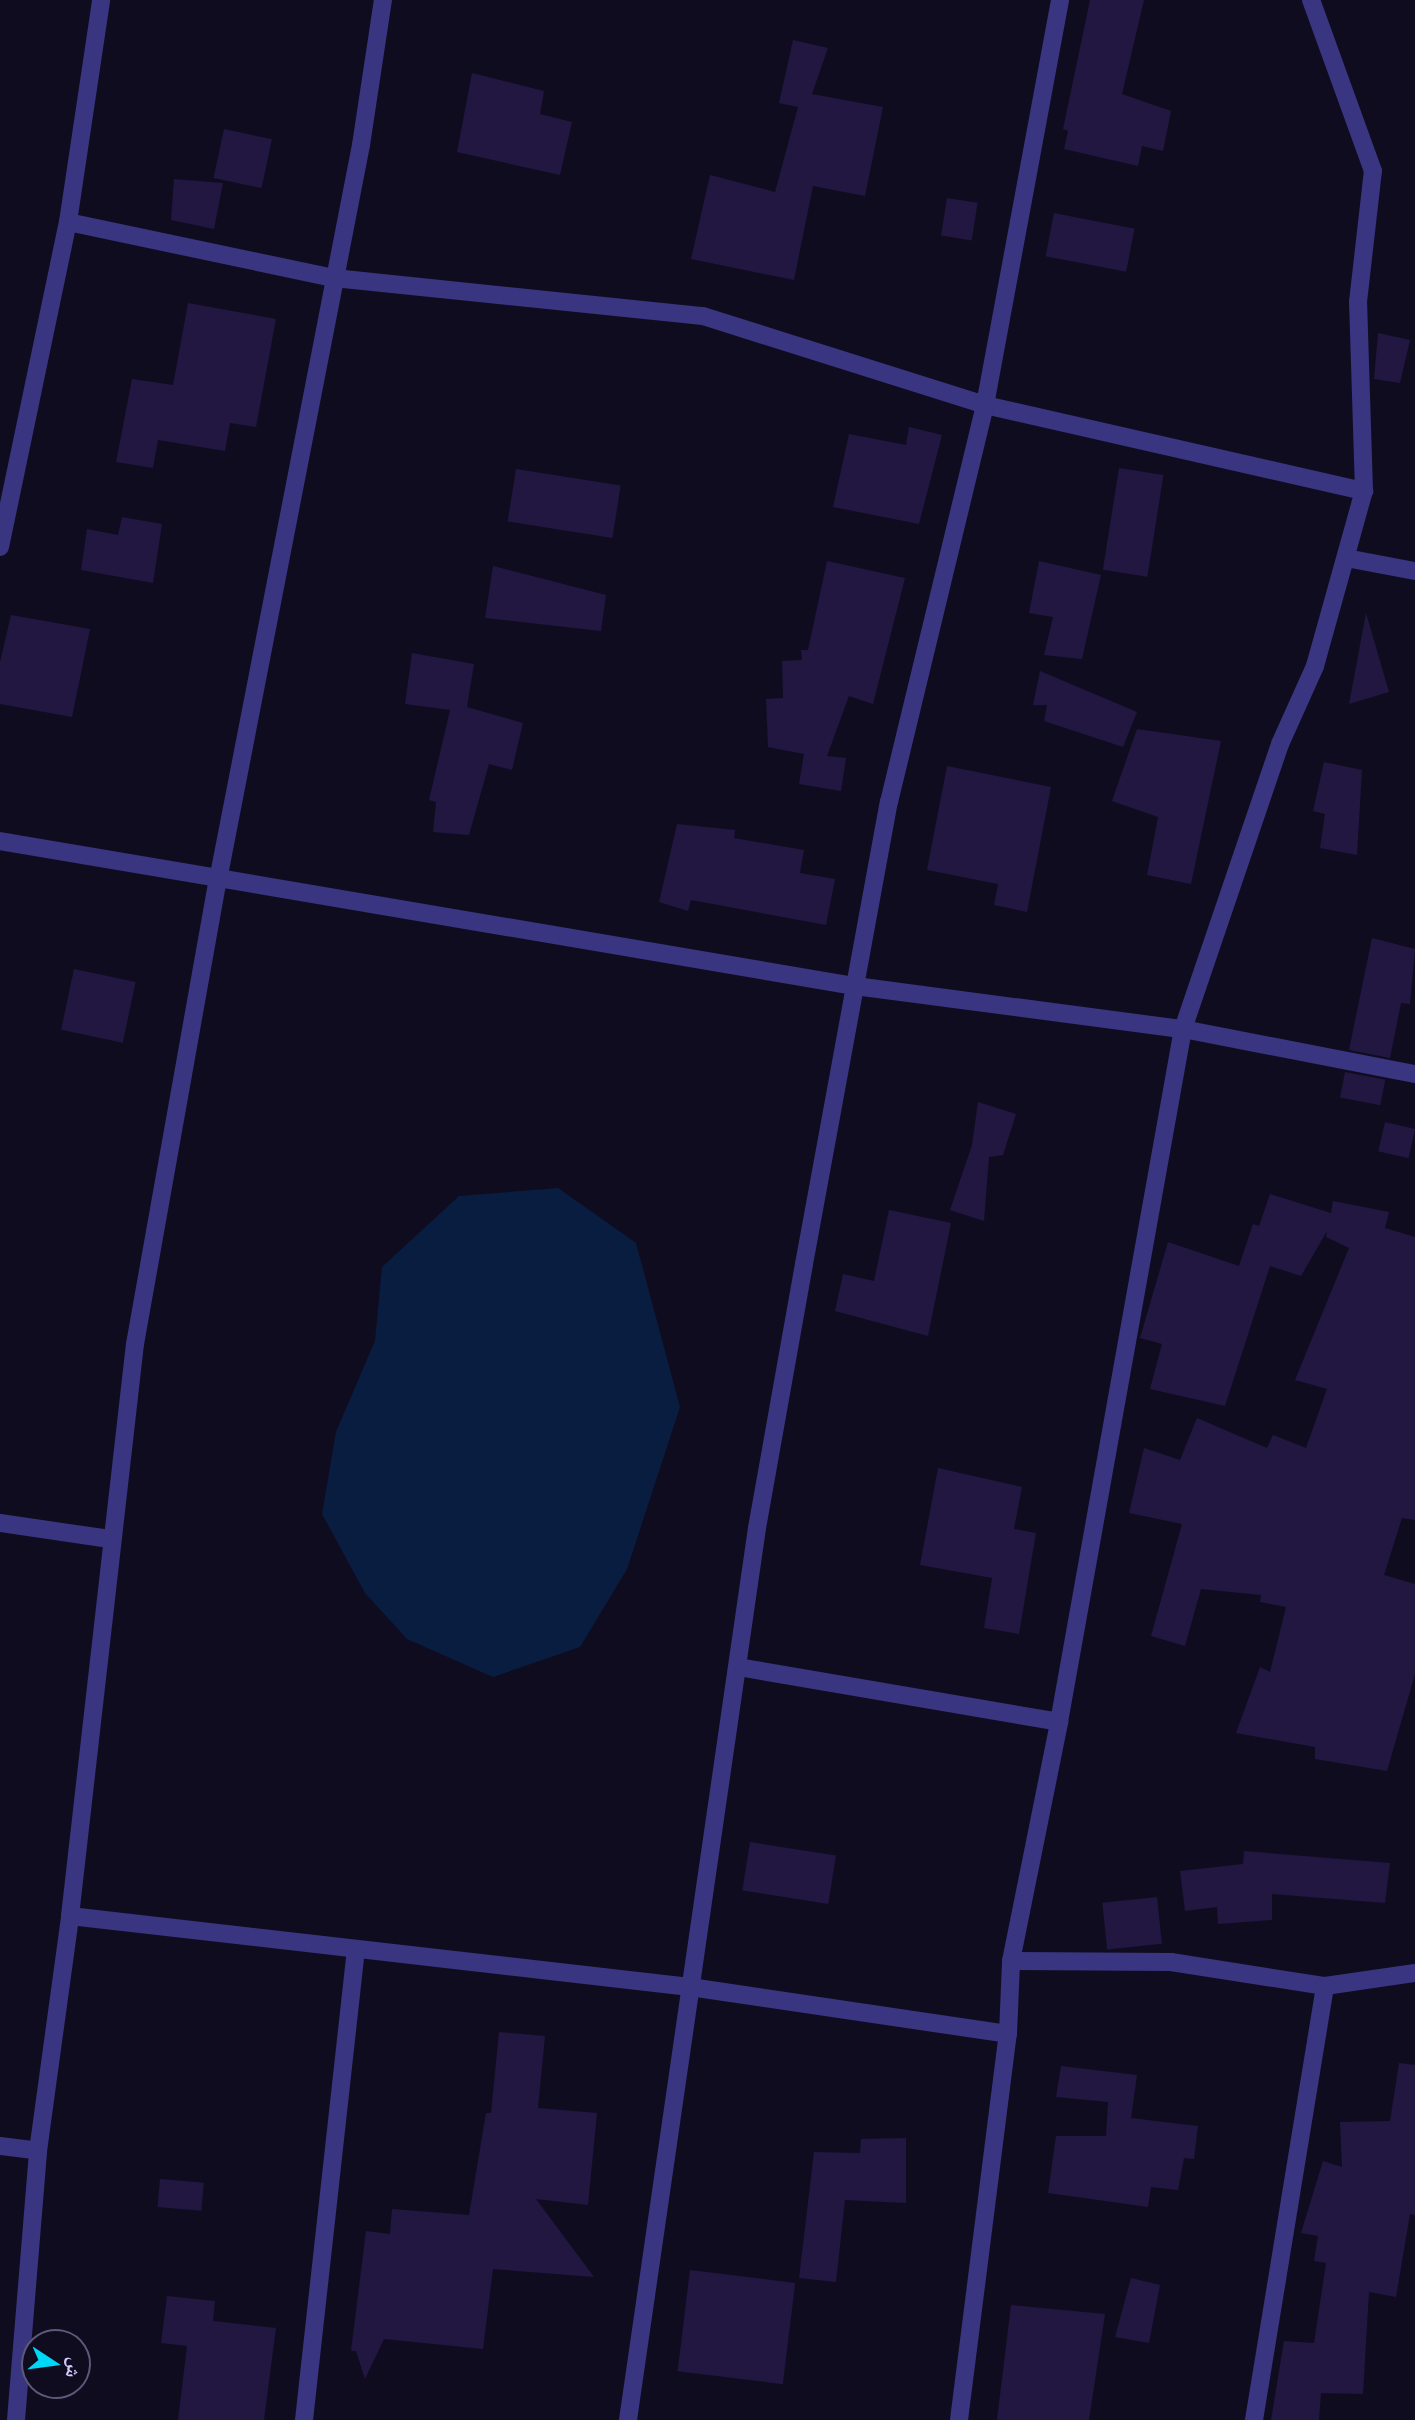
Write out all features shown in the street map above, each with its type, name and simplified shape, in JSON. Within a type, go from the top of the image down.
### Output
[{"type":"street","points":[[0,547],[68,222],[101,0]]},
{"type":"street","points":[[16,2420],[38,2151],[70,1916],[110,1539],[135,1344],[218,880],[334,278],[383,0]]},
{"type":"street","points":[[628,2420],[758,1528],[890,802],[985,405],[1060,0]]},
{"type":"street","points":[[960,2420],[1008,2034],[1011,1961],[1059,1722],[1183,1029],[1280,744],[1315,666],[1364,491],[1358,302],[1373,171],[1311,0]]},
{"type":"street","points":[[68,222],[334,278],[703,316],[985,405],[1364,491]]},
{"type":"street","points":[[1346,558],[1415,571]]},
{"type":"street","points":[[0,841],[855,986],[1183,1029],[1415,1074]]},
{"type":"street","points":[[0,1523],[110,1539]]},
{"type":"street","points":[[738,1667],[1059,1722]]},
{"type":"street","points":[[70,1916],[690,1987],[1008,2034]]},
{"type":"street","points":[[304,2420],[356,1950]]},
{"type":"street","points":[[1011,1961],[1171,1962],[1325,1986],[1415,1973]]},
{"type":"street","points":[[1254,2420],[1325,1986]]},
{"type":"street","points":[[0,2146],[38,2151]]},
{"type":"water","points":[[558,1188],[636,1243],[680,1407],[627,1569],[580,1647],[493,1677],[407,1639],[365,1593],[322,1514],[336,1432],[375,1341],[382,1267],[459,1196]]},
{"type":"building","points":[[1090,0],[1144,0],[1122,94],[1171,111],[1163,151],[1142,146],[1138,166],[1064,149],[1068,131],[1063,129]]},
{"type":"building","points":[[793,40],[828,48],[812,94],[883,107],[865,196],[813,186],[794,280],[691,259],[710,175],[775,192],[798,107],[779,103]]},
{"type":"building","points":[[472,73],[544,91],[540,114],[572,122],[560,175],[457,152]]},
{"type":"building","points":[[224,129],[272,139],[262,188],[214,178]]},
{"type":"building","points":[[174,179],[223,183],[214,229],[171,220]]},
{"type":"building","points":[[947,198],[978,203],[972,240],[941,236]]},
{"type":"building","points":[[1054,213],[1134,229],[1126,272],[1046,256]]},
{"type":"building","points":[[188,303],[276,319],[256,427],[230,423],[225,451],[158,440],[153,468],[116,462],[132,379],[173,385]]},
{"type":"building","points":[[1378,333],[1410,340],[1400,383],[1374,379]]},
{"type":"building","points":[[909,427],[942,435],[919,524],[833,507],[849,434],[906,445]]},
{"type":"building","points":[[1119,468],[1163,475],[1147,577],[1103,570]]},
{"type":"building","points":[[516,469],[621,486],[612,538],[508,521]]},
{"type":"building","points":[[122,517],[162,524],[153,583],[81,570],[87,529],[118,535]]},
{"type":"building","points":[[827,561],[905,578],[873,704],[849,696],[827,756],[846,758],[841,791],[799,784],[804,754],[768,747],[766,699],[783,698],[782,661],[802,660],[801,650],[808,650]]},
{"type":"building","points":[[1039,561],[1101,575],[1082,659],[1044,655],[1053,617],[1029,613]]},
{"type":"building","points":[[493,566],[606,595],[601,631],[485,618]]},
{"type":"building","points":[[1366,613],[1389,692],[1349,704]]},
{"type":"building","points":[[11,615],[90,629],[72,717],[0,704],[0,662]]},
{"type":"building","points":[[412,653],[474,664],[467,707],[523,723],[512,770],[489,764],[469,835],[433,832],[436,802],[429,800],[450,710],[405,704]]},
{"type":"building","points":[[1040,671],[1137,712],[1123,747],[1044,721],[1047,705],[1033,705]]},
{"type":"building","points":[[1137,729],[1221,741],[1191,884],[1147,875],[1158,817],[1112,801]]},
{"type":"building","points":[[1324,762],[1362,770],[1357,855],[1320,848],[1325,814],[1313,811]]},
{"type":"building","points":[[947,766],[1051,787],[1027,912],[994,905],[998,884],[927,870]]},
{"type":"building","points":[[677,824],[735,830],[734,838],[804,850],[800,873],[835,879],[826,925],[691,900],[688,911],[659,902]]},
{"type":"building","points":[[1372,938],[1415,949],[1410,1004],[1401,1003],[1390,1058],[1349,1050]]},
{"type":"building","points":[[74,969],[136,982],[123,1043],[61,1030]]},
{"type":"building","points":[[1345,1072],[1385,1080],[1380,1105],[1340,1098]]},
{"type":"building","points":[[978,1102],[1016,1114],[1003,1155],[989,1157],[984,1221],[950,1210],[972,1145]]},
{"type":"building","points":[[1385,1122],[1415,1129],[1408,1158],[1378,1151]]},
{"type":"building","points":[[1270,1194],[1331,1213],[1333,1201],[1389,1212],[1385,1228],[1415,1237],[1415,1520],[1402,1518],[1384,1575],[1415,1584],[1415,1674],[1387,1771],[1315,1759],[1315,1747],[1236,1733],[1260,1667],[1270,1672],[1286,1607],[1260,1602],[1261,1595],[1201,1589],[1185,1646],[1151,1636],[1182,1524],[1129,1513],[1144,1448],[1180,1460],[1197,1418],[1267,1448],[1273,1435],[1306,1448],[1327,1389],[1295,1380],[1349,1248],[1326,1237],[1327,1231],[1301,1276],[1270,1266],[1225,1406],[1150,1389],[1162,1344],[1140,1338],[1168,1242],[1239,1266],[1253,1224],[1259,1226]]},
{"type":"building","points":[[889,1210],[951,1223],[928,1336],[835,1311],[843,1274],[874,1281]]},
{"type":"building","points":[[938,1468],[1022,1487],[1014,1529],[1036,1533],[1019,1634],[984,1628],[992,1578],[920,1565]]},
{"type":"building","points":[[750,1842],[836,1856],[828,1904],[742,1890]]},
{"type":"building","points":[[1244,1851],[1390,1863],[1385,1903],[1272,1894],[1272,1920],[1218,1924],[1217,1907],[1185,1911],[1180,1871],[1243,1864]]},
{"type":"building","points":[[1157,1897],[1162,1944],[1107,1949],[1102,1903]]},
{"type":"building","points":[[499,2032],[545,2036],[538,2108],[597,2113],[588,2205],[536,2199],[594,2277],[493,2269],[483,2349],[384,2339],[365,2379],[356,2351],[351,2351],[366,2231],[390,2234],[392,2209],[469,2215],[486,2113],[491,2113]]},
{"type":"building","points":[[1399,2063],[1415,2065],[1415,2215],[1410,2214],[1396,2297],[1369,2292],[1363,2394],[1321,2393],[1319,2420],[1271,2420],[1284,2341],[1314,2343],[1326,2263],[1314,2261],[1318,2236],[1301,2233],[1323,2161],[1342,2167],[1340,2122],[1390,2121]]},
{"type":"building","points":[[1061,2066],[1137,2075],[1131,2118],[1198,2126],[1194,2159],[1184,2158],[1178,2190],[1151,2187],[1148,2207],[1048,2193],[1056,2136],[1106,2136],[1108,2102],[1056,2097]]},
{"type":"building","points":[[906,2138],[906,2203],[845,2200],[836,2282],[799,2278],[814,2152],[860,2153],[861,2139]]},
{"type":"building","points":[[160,2179],[204,2183],[201,2211],[158,2207]]},
{"type":"building","points":[[690,2270],[795,2283],[783,2384],[678,2371]]},
{"type":"building","points":[[1131,2278],[1160,2285],[1149,2343],[1115,2337]]},
{"type":"building","points":[[167,2296],[215,2301],[213,2321],[276,2328],[264,2420],[178,2420],[187,2346],[161,2343]]},
{"type":"building","points":[[1011,2305],[1105,2314],[1089,2420],[997,2420]]}]
